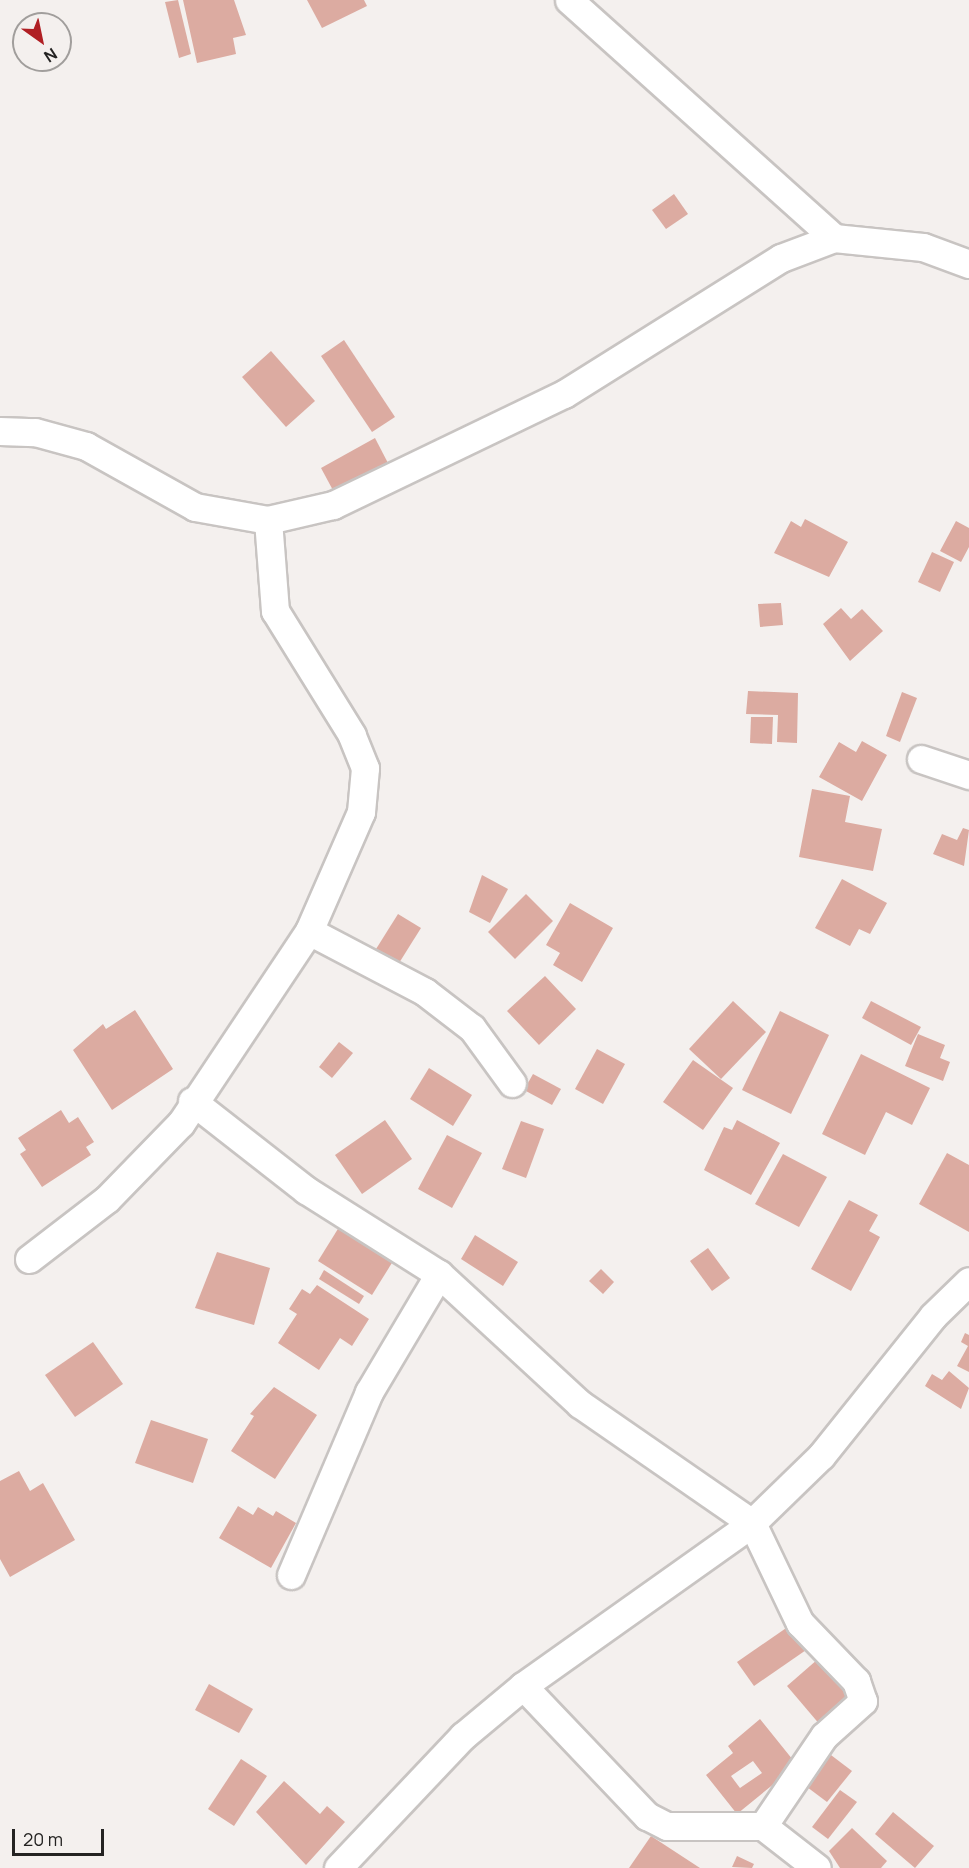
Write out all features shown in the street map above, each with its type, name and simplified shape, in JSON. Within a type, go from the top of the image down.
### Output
[{"type":"street","points":[[570,0],[834,238]]},
{"type":"street","points":[[0,431],[35,432],[86,446],[195,507],[268,520],[333,505],[564,394],[781,258],[834,238],[923,247],[969,264]]},
{"type":"street","points":[[29,1259],[107,1199],[181,1123],[192,1101],[309,931],[362,812],[365,768],[352,735],[275,611],[268,520]]},
{"type":"street","points":[[921,759],[969,775]]},
{"type":"street","points":[[309,931],[425,992],[472,1028],[512,1083]]},
{"type":"street","points":[[192,1101],[306,1190],[439,1274],[580,1404],[752,1523],[800,1623],[856,1681],[863,1701],[824,1736],[763,1826]]},
{"type":"street","points":[[291,1575],[369,1392],[439,1274]]},
{"type":"street","points":[[338,1868],[463,1736],[523,1686],[752,1523],[821,1456],[933,1316],[969,1281]]},
{"type":"street","points":[[523,1686],[647,1816],[667,1827],[763,1826],[816,1868]]},
{"type":"building","points":[[178,0],[191,54],[179,58],[165,2]]},
{"type":"building","points":[[183,0],[234,0],[246,35],[233,38],[236,54],[197,63]]},
{"type":"building","points":[[307,0],[364,0],[367,6],[322,28]]},
{"type":"building","points":[[674,194],[688,214],[666,229],[652,210]]},
{"type":"building","points":[[344,340],[395,417],[372,432],[321,356]]},
{"type":"building","points":[[271,351],[315,401],[286,427],[242,377]]},
{"type":"building","points":[[375,438],[389,465],[335,494],[321,468]]},
{"type":"building","points":[[805,519],[848,542],[829,577],[774,553],[791,521],[801,527]]},
{"type":"building","points":[[956,521],[969,528],[969,547],[961,562],[940,551]]},
{"type":"building","points":[[932,552],[954,562],[940,592],[918,582]]},
{"type":"building","points":[[781,603],[783,625],[760,627],[758,604]]},
{"type":"building","points":[[841,608],[851,619],[862,609],[883,631],[850,661],[823,624]]},
{"type":"building","points":[[748,691],[798,693],[797,743],[777,742],[778,715],[746,714]]},
{"type":"building","points":[[902,692],[917,698],[900,742],[886,736]]},
{"type":"building","points":[[751,717],[773,717],[772,744],[750,743]]},
{"type":"building","points":[[862,741],[887,755],[862,801],[819,777],[839,742],[856,752]]},
{"type":"building","points":[[812,789],[850,796],[845,822],[882,829],[873,871],[799,857]]},
{"type":"building","points":[[963,828],[969,830],[964,866],[933,854],[942,834],[957,840]]},
{"type":"building","points":[[482,875],[508,889],[490,923],[469,912]]},
{"type":"building","points":[[842,879],[887,903],[870,934],[859,929],[850,946],[815,928]]},
{"type":"building","points":[[526,894],[553,921],[515,959],[488,932]]},
{"type":"building","points":[[570,903],[613,928],[582,982],[553,965],[560,953],[546,945]]},
{"type":"building","points":[[398,914],[421,928],[394,971],[371,957]]},
{"type":"building","points":[[545,976],[576,1009],[539,1045],[507,1011]]},
{"type":"building","points":[[733,1001],[766,1032],[721,1079],[689,1049]]},
{"type":"building","points":[[871,1001],[921,1027],[911,1045],[862,1018]]},
{"type":"building","points":[[135,1010],[173,1069],[112,1110],[73,1050],[103,1024],[106,1029]]},
{"type":"building","points":[[780,1011],[829,1035],[791,1114],[742,1090]]},
{"type":"building","points":[[918,1034],[945,1045],[940,1058],[950,1062],[943,1081],[905,1066]]},
{"type":"building","points":[[339,1042],[353,1053],[332,1078],[319,1067]]},
{"type":"building","points":[[597,1049],[625,1064],[603,1104],[575,1089]]},
{"type":"building","points":[[861,1054],[930,1088],[912,1125],[886,1112],[865,1155],[822,1134]]},
{"type":"building","points":[[693,1060],[733,1088],[703,1130],[663,1102]]},
{"type":"building","points":[[429,1068],[472,1095],[453,1126],[410,1099]]},
{"type":"building","points":[[533,1074],[561,1089],[552,1105],[524,1090]]},
{"type":"building","points":[[61,1110],[69,1123],[78,1117],[94,1142],[86,1147],[91,1155],[42,1187],[20,1154],[26,1150],[18,1138]]},
{"type":"building","points":[[385,1120],[412,1159],[362,1194],[335,1155]]},
{"type":"building","points":[[737,1120],[780,1143],[751,1195],[704,1170],[724,1127],[732,1130]]},
{"type":"building","points":[[521,1121],[544,1129],[526,1178],[502,1169]]},
{"type":"building","points":[[447,1135],[482,1153],[452,1208],[418,1189]]},
{"type":"building","points":[[947,1153],[969,1165],[969,1232],[919,1204]]},
{"type":"building","points":[[783,1154],[827,1177],[799,1227],[755,1204]]},
{"type":"building","points":[[849,1200],[878,1215],[869,1231],[880,1237],[851,1291],[811,1269]]},
{"type":"building","points":[[341,1224],[395,1258],[372,1295],[318,1261]]},
{"type":"building","points":[[475,1235],[518,1262],[503,1286],[461,1259]]},
{"type":"building","points":[[708,1248],[730,1278],[712,1291],[690,1261]]},
{"type":"building","points":[[217,1252],[270,1268],[254,1325],[195,1308]]},
{"type":"building","points":[[601,1269],[614,1282],[603,1294],[589,1281]]},
{"type":"building","points":[[324,1270],[364,1296],[359,1304],[319,1279]]},
{"type":"building","points":[[317,1285],[369,1319],[352,1346],[340,1338],[319,1370],[278,1343],[297,1314],[289,1309],[302,1289],[310,1294]]},
{"type":"building","points":[[965,1333],[969,1335],[969,1372],[957,1366],[968,1346],[961,1342]]},
{"type":"building","points":[[93,1342],[123,1384],[75,1417],[45,1375]]},
{"type":"building","points":[[949,1371],[969,1388],[961,1409],[925,1386],[932,1374],[942,1380]]},
{"type":"building","points":[[274,1387],[317,1415],[275,1479],[231,1451],[254,1416],[250,1414]]},
{"type":"building","points":[[151,1420],[208,1439],[193,1483],[135,1463]]},
{"type":"building","points":[[19,1471],[30,1491],[43,1483],[75,1540],[10,1577],[0,1559],[0,1481]]},
{"type":"building","points":[[238,1506],[253,1515],[258,1507],[273,1516],[276,1511],[296,1523],[271,1568],[219,1538]]},
{"type":"building","points":[[792,1624],[809,1648],[754,1686],[737,1662]]},
{"type":"building","points":[[818,1659],[852,1699],[821,1726],[787,1686]]},
{"type":"building","points":[[209,1684],[253,1709],[239,1733],[195,1710]]},
{"type":"building","points":[[760,1719],[797,1765],[737,1814],[706,1775],[733,1753],[728,1746]],"holes":[[[753,1761],[762,1773],[740,1788],[731,1776]]]},
{"type":"building","points":[[823,1749],[852,1771],[827,1802],[799,1781]]},
{"type":"building","points":[[241,1759],[267,1776],[234,1826],[208,1809]]},
{"type":"building","points":[[284,1781],[320,1814],[327,1806],[345,1822],[306,1865],[256,1812]]},
{"type":"building","points":[[840,1790],[857,1802],[828,1839],[812,1827]]},
{"type":"building","points":[[893,1812],[934,1846],[915,1868],[875,1834]]},
{"type":"building","points":[[852,1828],[887,1861],[881,1868],[840,1868],[829,1851]]},
{"type":"building","points":[[651,1836],[700,1868],[629,1868]]},
{"type":"building","points":[[737,1856],[754,1864],[752,1868],[732,1867]]}]
